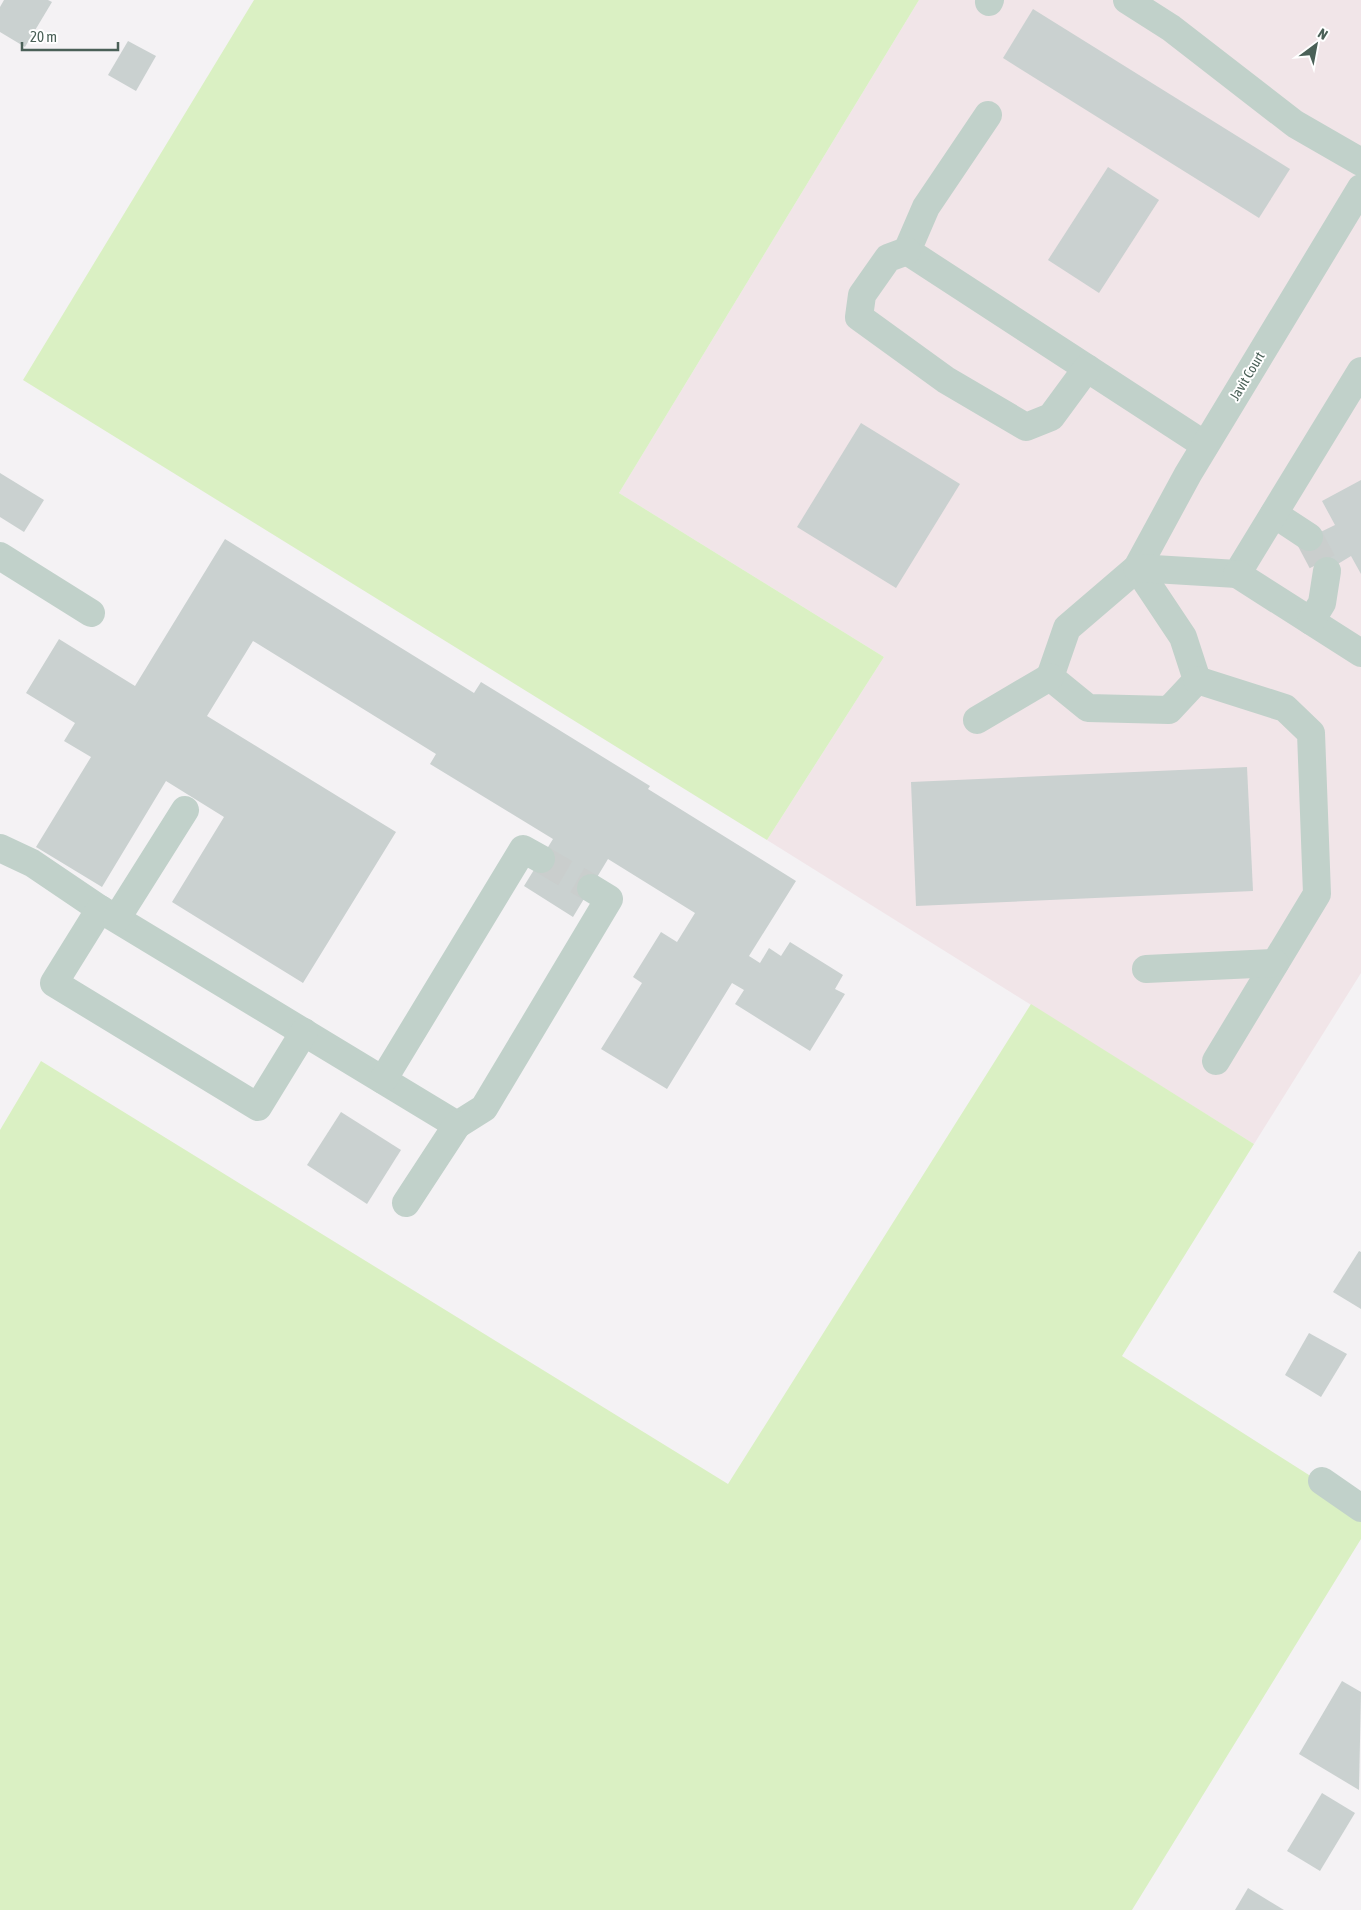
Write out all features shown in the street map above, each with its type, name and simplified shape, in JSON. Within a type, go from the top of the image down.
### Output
[{"type":"street","points":[[1127,0],[1171,28],[1295,124],[1361,162]]},
{"type":"street","points":[[988,115],[926,208],[906,251],[888,258],[862,294],[859,317],[946,380],[1026,427],[1051,417],[1087,368]]},
{"type":"street","name":"Javit Court","points":[[1137,568],[1205,445],[1353,219],[1361,188]]},
{"type":"street","points":[[906,251],[1205,445]]},
{"type":"street","points":[[1237,574],[1361,371]]},
{"type":"street","points":[[1274,514],[1309,537]]},
{"type":"street","points":[[0,556],[91,613]]},
{"type":"street","points":[[1137,568],[1182,637],[1197,680]]},
{"type":"street","points":[[978,720],[1050,677],[1067,628],[1137,568],[1237,574],[1361,653]]},
{"type":"street","points":[[1311,621],[1322,603],[1327,570]]},
{"type":"street","points":[[1050,677],[1088,708],[1169,710],[1197,680]]},
{"type":"street","points":[[1197,680],[1284,708],[1311,733],[1317,894],[1216,1061]]},
{"type":"street","points":[[185,810],[109,914],[54,983],[258,1107],[304,1032]]},
{"type":"street","points":[[0,831],[32,863]]},
{"type":"street","points":[[0,848],[32,863],[109,914],[457,1125]]},
{"type":"street","points":[[383,1080],[523,849],[541,859]]},
{"type":"street","points":[[406,1203],[457,1125],[484,1108],[609,899],[591,888]]},
{"type":"street","points":[[1146,969],[1275,963]]},
{"type":"street","points":[[1322,1481],[1361,1508]]},
{"type":"shaded area","points":[[919,0],[1361,0],[1361,973],[1254,1144],[767,840],[884,657],[619,493]]},
{"type":"green space","points":[[254,0],[919,0],[619,493],[884,657],[767,840],[23,380]]},
{"type":"green space","points":[[1031,1004],[1254,1144],[1122,1356],[1361,1508],[1361,1539],[1132,1910],[0,1910],[0,1130],[41,1061],[728,1484]]},
{"type":"building","points":[[4,0],[48,0],[52,2],[25,47],[0,32],[0,7]]},
{"type":"building","points":[[1033,9],[1290,169],[1259,218],[1003,58]]},
{"type":"building","points":[[128,41],[156,56],[136,91],[108,75]]},
{"type":"building","points":[[1108,167],[1159,200],[1099,293],[1048,260]]},
{"type":"building","points":[[861,423],[960,484],[896,588],[797,527]]},
{"type":"building","points":[[0,473],[44,500],[24,532],[0,517]]},
{"type":"building","points":[[1361,480],[1361,574],[1351,556],[1323,573],[1304,540],[1335,525],[1322,501]]},
{"type":"building","points":[[225,539],[474,693],[481,682],[650,786],[648,789],[796,881],[749,956],[760,963],[769,948],[781,956],[790,942],[843,975],[835,989],[845,994],[810,1051],[735,1004],[744,990],[732,983],[667,1089],[601,1049],[642,983],[633,977],[661,932],[677,942],[695,913],[608,859],[573,917],[524,886],[553,839],[430,764],[436,754],[253,641],[207,716],[396,832],[303,983],[172,902],[224,817],[166,781],[102,887],[36,847],[91,757],[64,741],[75,723],[26,693],[59,639],[135,686]]},
{"type":"building","points":[[1247,767],[1253,891],[916,906],[911,782]]},
{"type":"building","points":[[341,1112],[401,1150],[367,1204],[307,1165]]},
{"type":"building","points":[[1359,1251],[1361,1252],[1361,1309],[1333,1292]]},
{"type":"building","points":[[1309,1333],[1347,1354],[1321,1397],[1285,1375]]},
{"type":"building","points":[[1342,1681],[1361,1692],[1359,1790],[1299,1754]]},
{"type":"building","points":[[1322,1793],[1355,1813],[1320,1871],[1287,1851]]},
{"type":"building","points":[[1248,1888],[1284,1910],[1235,1910]]},
{"type":"tunnel","points":[[1309,537],[1327,571]]},
{"type":"tunnel","points":[[541,859],[591,888]]}]
